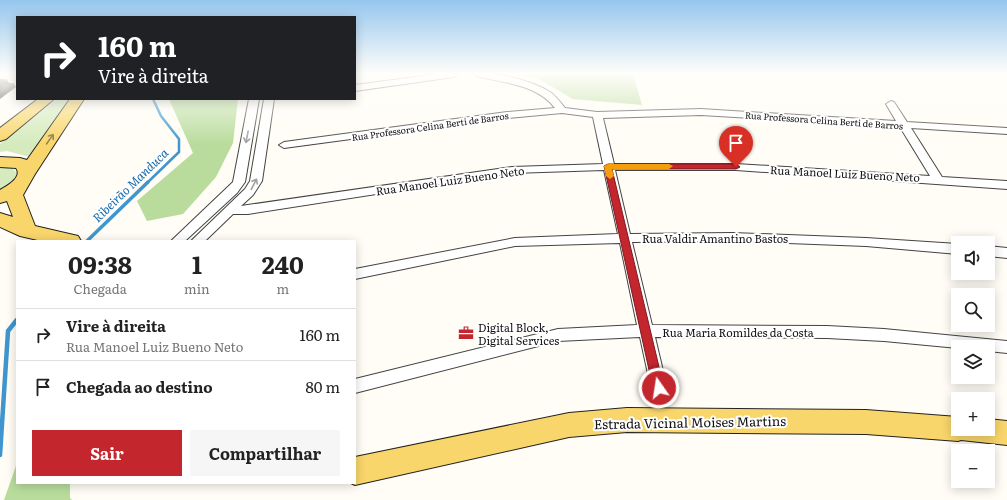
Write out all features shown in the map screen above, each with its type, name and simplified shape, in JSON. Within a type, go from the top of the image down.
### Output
[{"type":"main road","points":[[0,136],[46,100]]},
{"type":"main road","points":[[27,231],[14,195],[23,179],[76,100]]},
{"type":"main road","points":[[0,162],[20,163],[26,167],[23,179],[0,197]]},
{"type":"main road","points":[[0,219],[27,231],[66,240]]},
{"type":"main road","name":"Estrada Vicinal Moises Martins","points":[[356,470],[569,425],[627,420],[866,422],[951,428]]},
{"type":"main road","points":[[995,432],[1007,433]]},
{"type":"street","points":[[549,97],[558,104],[562,110]]},
{"type":"street","points":[[178,240],[233,190],[239,182],[254,100]]},
{"type":"street","points":[[198,240],[249,192],[256,181],[269,100]]},
{"type":"street","points":[[891,104],[937,179]]},
{"type":"street","name":"Rua Professora Celina Berti de Barros","points":[[284,146],[562,110],[597,115],[701,112],[1007,131]]},
{"type":"street","points":[[597,115],[659,388]]},
{"type":"street","name":"Rua Manoel Luiz Bueno Neto","points":[[230,210],[256,209],[512,170],[608,166],[736,167],[937,179],[1007,185]]},
{"type":"street","points":[[224,198],[234,198],[239,201]]},
{"type":"street","points":[[205,216],[210,220],[219,220]]},
{"type":"street","name":"Rua Valdir Amantino Bastos","points":[[356,274],[515,242],[624,238],[795,239],[951,249]]},
{"type":"street","points":[[995,252],[1007,253]]},
{"type":"street","name":"Rua Maria Romildes da Costa","points":[[356,386],[558,336],[646,331],[827,332],[877,334],[1007,347]]},
{"type":"green space","points":[[570,97],[640,97],[642,105],[573,99]]},
{"type":"green space","points":[[56,100],[69,100],[30,157],[7,151],[0,152],[0,144]]},
{"type":"green space","points":[[169,100],[238,100],[233,143],[216,177],[183,214],[147,221],[137,201],[193,153]]},
{"type":"green space","points":[[0,167],[12,168],[17,173],[14,181],[0,190]]},
{"type":"green space","points":[[16,466],[16,484],[70,484],[70,498],[72,500],[4,500]]},
{"type":"waterway","name":"Ribeirão Manduca","points":[[147,183],[179,152],[179,139],[161,116],[153,100]]},
{"type":"waterway","name":"Ribeirão Manduca","points":[[88,240],[148,182]]},
{"type":"waterway","name":"Ribeirão Manduca","points":[[0,455],[8,331],[16,321]]},
{"type":"slow traffic","points":[[610,176],[608,166],[669,166]]},
{"type":"place","name":"Digital Block, Digital Services","points":[[466,333]]},
{"type":"route","points":[[659,388],[608,166],[736,167]]}]
